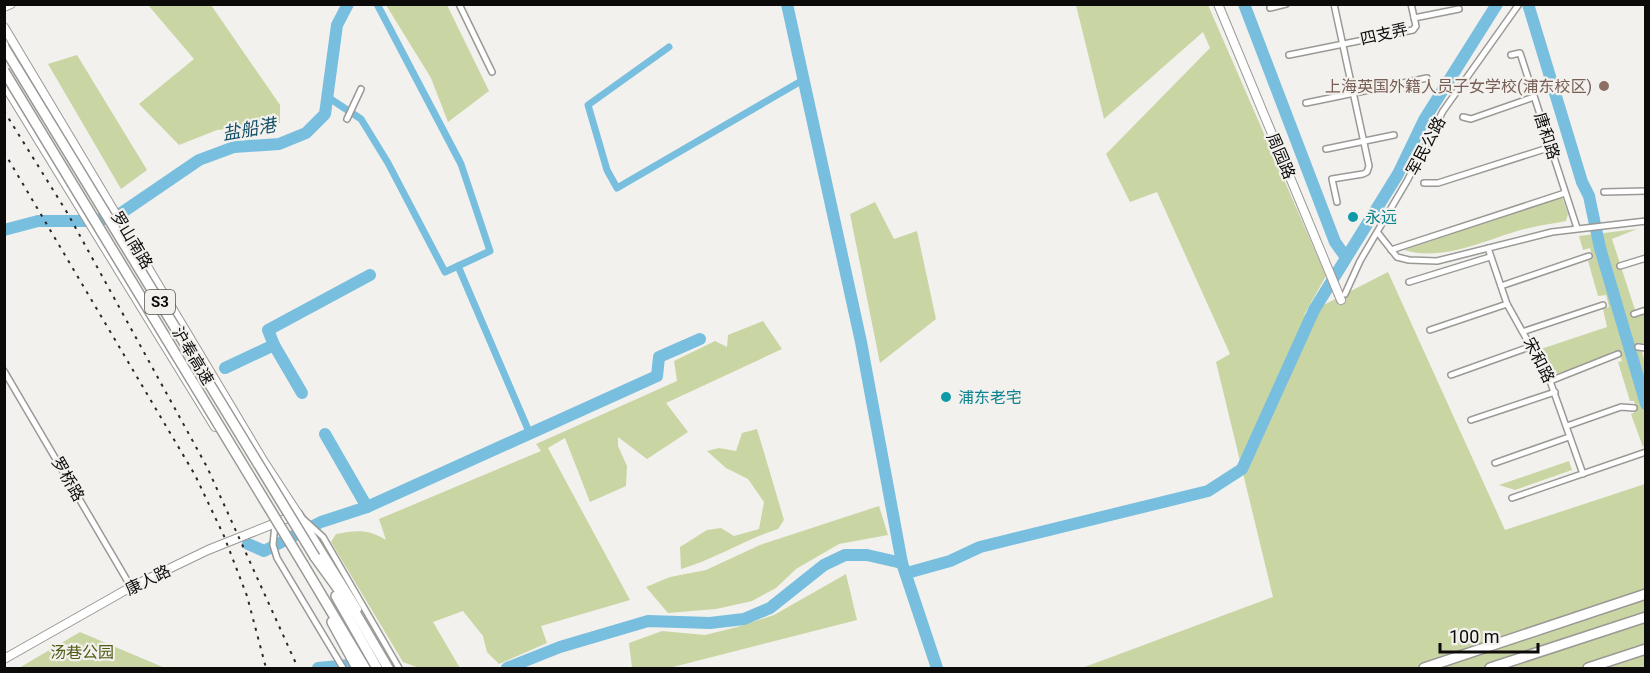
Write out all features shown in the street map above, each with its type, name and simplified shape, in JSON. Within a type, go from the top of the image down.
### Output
[{"type":"highway","name":"沪奉高速","points":[[4,47],[315,557],[377,669]]},
{"type":"highway","name":"沪奉高速","points":[[4,71],[366,669]]},
{"type":"highway","points":[[315,557],[355,612],[390,669]]},
{"type":"highway","points":[[303,564],[357,669]]},
{"type":"highway","points":[[1424,669],[1646,594]]},
{"type":"highway","points":[[1490,669],[1646,617]]},
{"type":"highway","points":[[1588,669],[1646,649]]},
{"type":"main road","points":[[4,7],[10,4]]},
{"type":"main road","name":"周园路","points":[[1218,4],[1343,297]]},
{"type":"main road","name":"罗山南路","points":[[4,27],[224,395],[298,514]]},
{"type":"main road","name":"罗山南路","points":[[4,84],[201,406],[277,523]]},
{"type":"main road","points":[[298,514],[386,650],[390,669]]},
{"type":"main road","name":"康人路","points":[[4,659],[131,587],[208,550],[298,514]]},
{"type":"main road","points":[[277,523],[294,545],[353,642],[366,669]]},
{"type":"street","points":[[459,4],[492,72]]},
{"type":"street","points":[[1270,8],[1286,4]]},
{"type":"street","name":"四支弄","points":[[1334,4],[1354,93],[1367,172],[1332,179],[1337,202]]},
{"type":"street","name":"四支弄","points":[[1289,55],[1413,30],[1416,26],[1411,4]]},
{"type":"street","name":"军民公路","points":[[1343,297],[1360,261],[1378,233],[1443,111],[1519,5]]},
{"type":"street","name":"四支弄","points":[[1414,18],[1459,9]]},
{"type":"street","name":"唐和路","points":[[1510,55],[1520,52],[1576,228]]},
{"type":"street","points":[[1306,103],[1427,78]]},
{"type":"street","points":[[346,119],[361,89]]},
{"type":"street","points":[[1463,117],[1471,118],[1534,97]]},
{"type":"street","points":[[1326,149],[1395,135]]},
{"type":"street","points":[[1424,183],[1438,183],[1551,147]]},
{"type":"street","points":[[1604,192],[1646,191]]},
{"type":"street","points":[[1391,250],[1565,193]]},
{"type":"street","points":[[1378,233],[1397,256],[1409,260],[1430,261],[1454,258],[1522,238],[1576,228],[1646,221]]},
{"type":"street","name":"宋和路","points":[[1488,248],[1507,304],[1525,331],[1555,392],[1583,474]]},
{"type":"street","points":[[1501,286],[1589,256]]},
{"type":"street","points":[[1408,282],[1490,257]]},
{"type":"street","points":[[1620,266],[1646,258]]},
{"type":"street","points":[[1430,330],[1507,304]]},
{"type":"street","points":[[1525,331],[1603,304]]},
{"type":"street","points":[[1634,314],[1646,310]]},
{"type":"street","points":[[1451,375],[1532,346]]},
{"type":"street","points":[[1638,347],[1646,348]]},
{"type":"street","points":[[1550,381],[1618,354]]},
{"type":"street","name":"罗桥路","points":[[4,371],[131,587]]},
{"type":"street","points":[[1471,420],[1555,392]]},
{"type":"street","points":[[1567,426],[1621,407],[1634,408]]},
{"type":"street","points":[[1495,463],[1569,437]]},
{"type":"street","points":[[1512,498],[1646,452]]},
{"type":"street","points":[[277,523],[273,545],[277,558],[343,669]]},
{"type":"street","points":[[386,650],[399,669]]},
{"type":"green space","points":[[148,5],[211,5],[280,105],[280,123],[217,130],[179,145],[139,104],[194,59]]},
{"type":"green space","points":[[386,5],[447,5],[489,91],[448,122],[431,78]]},
{"type":"green space","points":[[1076,5],[1208,5],[1326,276],[1304,315],[1388,272],[1505,530],[1645,484],[1645,668],[1082,668],[1273,597],[1216,362],[1230,354],[1157,192],[1130,202],[1106,154],[1210,48],[1203,32],[1104,119]]},
{"type":"green space","points":[[77,55],[147,170],[121,189],[48,64]]},
{"type":"green space","points":[[1562,197],[1568,214],[1566,221],[1521,230],[1448,252],[1418,253],[1404,250]]},
{"type":"green space","points":[[875,202],[894,239],[917,231],[936,319],[880,363],[850,214]]},
{"type":"green space","points":[[1637,229],[1612,239],[1637,316],[1645,313],[1645,343],[1640,345],[1645,362],[1645,445],[1643,447],[1631,414],[1637,411],[1634,401],[1630,401],[1618,362],[1622,361],[1618,351],[1611,352],[1608,358],[1552,375],[1538,350],[1607,327],[1603,309],[1609,307],[1606,295],[1598,296],[1588,261],[1593,259],[1590,248],[1583,250],[1579,236]]},
{"type":"green space","points":[[763,321],[782,349],[666,403],[688,432],[647,459],[618,437],[618,446],[627,466],[626,486],[590,502],[565,438],[548,448],[630,600],[541,626],[547,643],[499,664],[487,652],[483,636],[463,611],[433,622],[460,668],[419,668],[403,662],[331,542],[336,534],[362,531],[386,540],[379,519],[541,451],[536,444],[677,381],[674,361],[715,341],[727,347],[728,335]]},
{"type":"green space","points":[[757,429],[784,520],[778,529],[681,569],[680,547],[707,530],[721,528],[734,536],[759,529],[764,502],[748,479],[726,468],[707,451],[719,448],[736,451],[742,433]]},
{"type":"green space","points":[[1569,461],[1572,470],[1515,490],[1499,485]]},
{"type":"green space","points":[[879,506],[888,535],[839,544],[796,569],[776,588],[752,601],[716,609],[668,613],[646,587],[670,577],[706,570],[760,545]]},
{"type":"green space","points":[[846,574],[857,620],[669,668],[632,668],[629,643],[662,631],[705,635],[737,627],[774,615]]},
{"type":"green space","name":"汤巷公园","points":[[80,632],[165,668],[19,668]]},
{"type":"waterway","name":"盐船港","points":[[4,230],[38,221],[87,221],[114,218],[199,160],[234,147],[279,144],[306,133],[325,114],[337,25],[348,4]]},
{"type":"waterway","points":[[377,4],[461,164],[490,251],[458,266],[530,434]]},
{"type":"waterway","points":[[787,4],[861,342],[902,563],[937,668]]},
{"type":"waterway","points":[[1244,4],[1335,242],[1345,256]]},
{"type":"waterway","points":[[907,573],[950,561],[980,547],[1208,491],[1242,469],[1314,310],[1398,174],[1424,120],[1497,4]]},
{"type":"waterway","points":[[1528,4],[1582,182],[1589,196],[1600,248],[1646,404]]},
{"type":"waterway","points":[[669,47],[588,105],[607,170],[617,188],[803,80]]},
{"type":"waterway","points":[[326,96],[361,119],[388,163],[445,272],[458,266]]},
{"type":"waterway","points":[[225,368],[274,345],[268,330],[370,275]]},
{"type":"waterway","points":[[248,544],[264,551],[321,522],[367,507],[657,376],[659,357],[700,339]]},
{"type":"waterway","points":[[274,345],[302,393]]},
{"type":"waterway","points":[[325,434],[367,507]]},
{"type":"waterway","points":[[507,668],[560,647],[648,621],[710,623],[744,619],[770,608],[824,565],[845,555],[867,555],[902,563]]},
{"type":"waterway","points":[[318,668],[360,664],[376,668]]},
{"type":"railway","points":[[4,111],[68,214],[207,467],[298,668]]},
{"type":"railway","points":[[4,152],[195,475],[224,536],[247,596],[266,668]]},
{"type":"place","name":"上海英国外籍人员子女学校(浦东校区)","points":[[1604,86]]},
{"type":"place","name":"永远","points":[[1353,217]]},
{"type":"place","name":"浦东老宅","points":[[946,397]]}]
